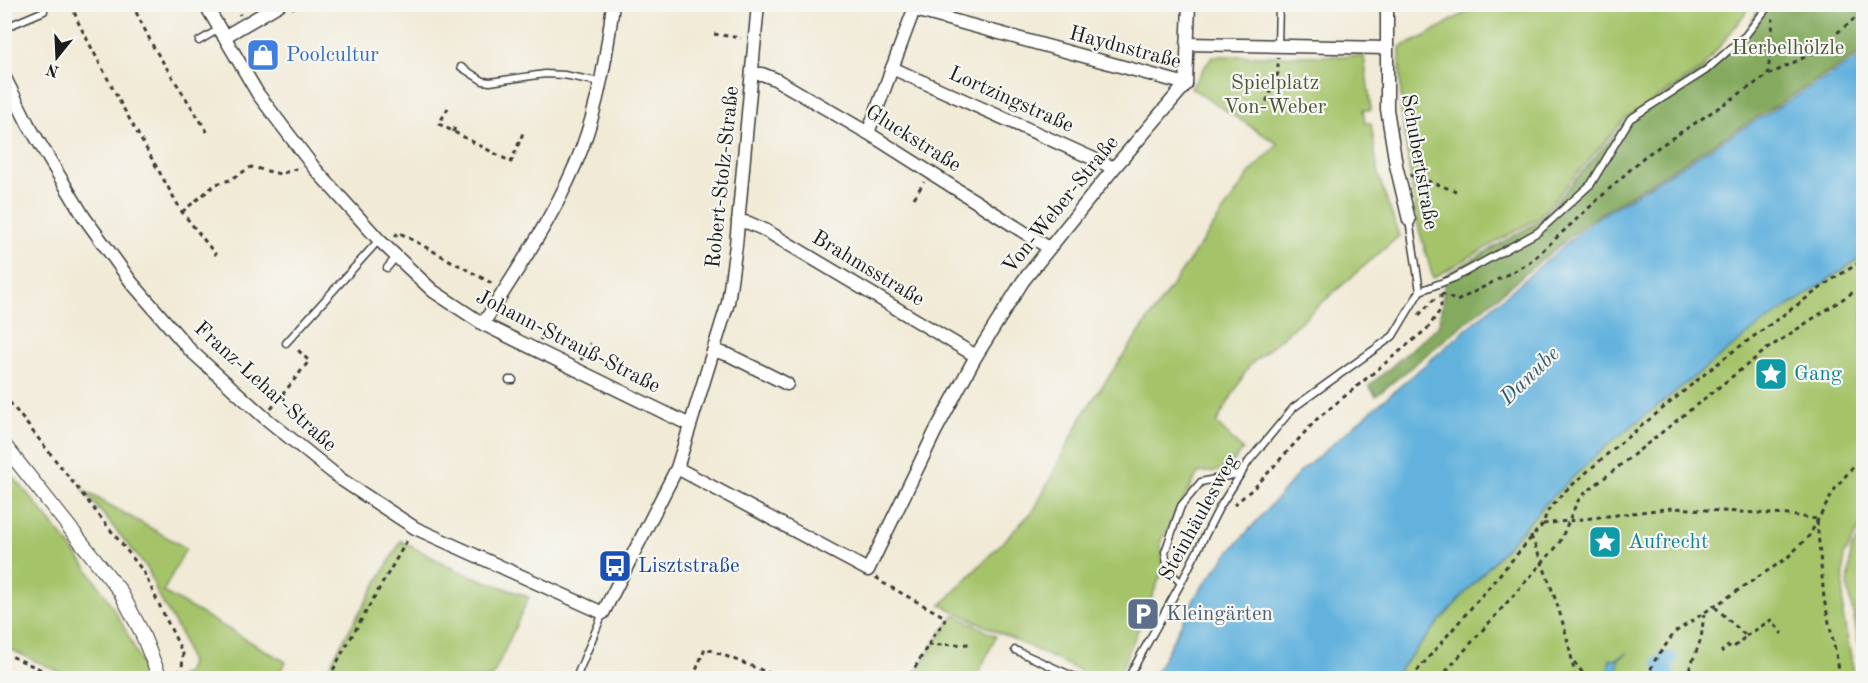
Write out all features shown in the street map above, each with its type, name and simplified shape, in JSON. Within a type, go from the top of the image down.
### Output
[{"type":"street","name":"Johann-Strauß-Straße","points":[[205,4],[260,93],[309,161],[379,240],[434,291],[483,324],[690,425]]},
{"type":"street","points":[[221,33],[280,4]]},
{"type":"street","points":[[483,324],[550,213],[582,148],[601,82],[613,4]]},
{"type":"street","name":"Robert-Stolz-Straße","points":[[603,613],[677,468],[710,349],[728,303],[758,4]]},
{"type":"street","points":[[1186,84],[1189,4]]},
{"type":"street","name":"Schubertstraße","points":[[1387,4],[1387,109],[1397,171],[1409,220]]},
{"type":"street","points":[[868,133],[916,8]]},
{"type":"street","name":"Haydnstraße","points":[[916,8],[1186,84]]},
{"type":"street","points":[[1187,44],[1386,48]]},
{"type":"street","name":"Lortzingstraße","points":[[892,68],[1114,168]]},
{"type":"street","name":"Gluckstraße","points":[[752,74],[762,74],[775,79],[868,133],[1049,248]]},
{"type":"street","name":"Franz-Lehar-Straße","points":[[4,76],[27,124],[84,218],[132,283],[190,350],[264,417],[342,480],[415,528],[603,613]]},
{"type":"street","name":"Von-Weber-Straße","points":[[868,570],[935,432],[976,356],[1023,281],[1114,168],[1186,84]]},
{"type":"street","name":"Brahmsstraße","points":[[738,221],[765,230],[976,356]]},
{"type":"street","points":[[710,349],[729,355],[787,384]]},
{"type":"street","points":[[4,445],[120,591],[141,631],[160,678]]},
{"type":"street","points":[[677,468],[868,570]]},
{"type":"lane","points":[[1278,46],[1280,4]]},
{"type":"lane","points":[[1420,291],[1454,278],[1538,232],[1591,184],[1630,119],[1705,71],[1745,36],[1770,4]]},
{"type":"lane","points":[[4,28],[44,11]]},
{"type":"lane","points":[[199,41],[221,33]]},
{"type":"lane","points":[[461,67],[483,81],[490,82],[545,74],[601,82]]},
{"type":"lane","name":"Schubertstraße","points":[[1409,220],[1420,291]]},
{"type":"lane","points":[[286,343],[379,240]]},
{"type":"lane","points":[[387,268],[393,253]]},
{"type":"lane","name":"Steinhäulesweg","points":[[1128,678],[1181,584],[1219,508],[1263,442],[1293,408],[1393,336],[1420,291]]},
{"type":"lane","points":[[1181,584],[1168,570],[1165,552],[1181,506],[1201,482],[1242,473]]},
{"type":"lane","points":[[576,678],[603,613]]},
{"type":"lane","points":[[1015,650],[1077,678]]},
{"type":"path","points":[[71,4],[121,104],[182,212],[216,255]]},
{"type":"path","points":[[132,4],[154,48],[208,133]]},
{"type":"path","points":[[1420,291],[1441,292],[1457,301],[1529,263],[1645,156],[1768,75],[1811,54],[1863,11]]},
{"type":"path","points":[[1761,15],[1773,20],[1768,75]]},
{"type":"path","points":[[714,34],[755,39]]},
{"type":"path","points":[[1263,110],[1278,73],[1278,46]]},
{"type":"path","points":[[448,108],[440,124],[511,162],[523,133]]},
{"type":"path","points":[[453,132],[456,125]]},
{"type":"path","points":[[182,212],[216,184],[230,180],[250,167],[280,174],[296,170],[309,161]]},
{"type":"path","points":[[1397,171],[1456,191]]},
{"type":"path","points":[[914,198],[930,172]]},
{"type":"path","points":[[393,253],[398,232],[504,290]]},
{"type":"path","points":[[1411,678],[1543,524],[1547,512],[1563,493],[1728,355],[1863,260]]},
{"type":"path","points":[[1440,678],[1559,544],[1577,502],[1593,486],[1767,349],[1863,285]]},
{"type":"path","points":[[1219,508],[1228,510],[1256,486],[1317,419],[1428,328],[1441,309],[1441,292]]},
{"type":"path","points":[[536,350],[549,321]]},
{"type":"path","points":[[264,417],[309,361],[293,345],[291,337]]},
{"type":"path","points":[[575,367],[590,343]]},
{"type":"path","points":[[4,395],[143,571],[183,654],[182,669],[178,674],[167,678]]},
{"type":"path","points":[[1648,678],[1653,663],[1675,632],[1787,558],[1809,536],[1835,489],[1863,453]]},
{"type":"path","points":[[1543,524],[1673,508],[1790,515],[1817,519]]},
{"type":"path","points":[[1817,519],[1824,599],[1841,678]]},
{"type":"path","points":[[329,678],[415,528]]},
{"type":"path","points":[[1531,536],[1559,610],[1575,678]]},
{"type":"path","points":[[868,570],[883,583],[945,617],[944,623],[909,678]]},
{"type":"path","points":[[1715,607],[1746,636]]},
{"type":"path","points":[[1686,678],[1701,639],[1704,614]]},
{"type":"path","points":[[1721,652],[1728,645],[1733,648],[1746,636],[1771,620],[1782,634]]},
{"type":"path","points":[[928,645],[971,644]]},
{"type":"path","points":[[693,678],[705,648],[782,678]]},
{"type":"path","points":[[4,653],[60,678]]},
{"type":"path","points":[[1572,661],[1587,678]]},
{"type":"path","points":[[41,678],[43,670]]},
{"type":"green space","points":[[1478,5],[1752,5],[1702,69],[1626,118],[1537,219],[1433,278],[1417,222],[1401,111],[1400,47],[1420,39]]},
{"type":"green space","name":"Herbelhölzle","points":[[1760,5],[1863,5],[1863,52],[1593,218],[1376,396],[1369,386],[1439,325],[1446,275],[1538,222],[1629,119],[1705,70],[1745,36]]},
{"type":"green space","name":"Spielplatz Von-Weber","points":[[1212,56],[1364,56],[1371,110],[1363,110],[1365,123],[1371,123],[1378,174],[1399,236],[1249,366],[1216,423],[1243,450],[1226,470],[1198,473],[1161,540],[1163,570],[1118,678],[1095,678],[941,605],[1034,510],[1085,411],[1250,173],[1278,144],[1191,88]]},
{"type":"green space","points":[[1863,256],[1863,522],[1844,556],[1843,616],[1855,678],[1393,678],[1439,622],[1549,500],[1605,447],[1755,329]]},
{"type":"green space","points":[[4,465],[65,540],[103,592],[120,619],[146,678],[73,678],[5,647]]},
{"type":"green space","points":[[83,490],[186,548],[163,592],[286,662],[275,678],[175,678],[186,673],[190,663],[181,634],[158,595],[148,569]]},
{"type":"green space","points":[[1863,532],[1863,665],[1848,587],[1851,549]]},
{"type":"green space","points":[[401,541],[458,571],[529,597],[492,678],[324,678]]},
{"type":"green space","points":[[955,615],[996,636],[976,678],[913,678],[935,642]]},
{"type":"water","name":"Danube","points":[[1863,55],[1863,256],[1755,329],[1605,447],[1549,500],[1439,622],[1393,678],[1153,678],[1197,594],[1226,556],[1300,472],[1595,219]]},
{"type":"water","points":[[1628,653],[1618,660],[1618,671],[1614,676],[1599,673],[1608,671],[1610,659],[1617,659]]},
{"type":"waterway","points":[[1670,659],[1665,659],[1660,664],[1670,678]]},
{"type":"place","name":"Poolcultur","points":[[263,55]]},
{"type":"place","name":"Gang","points":[[1771,374]]},
{"type":"place","name":"Aufrecht","points":[[1605,542]]},
{"type":"place","name":"Lisztstraße","points":[[615,566]]},
{"type":"place","name":"Kleingärten","points":[[1143,614]]}]
